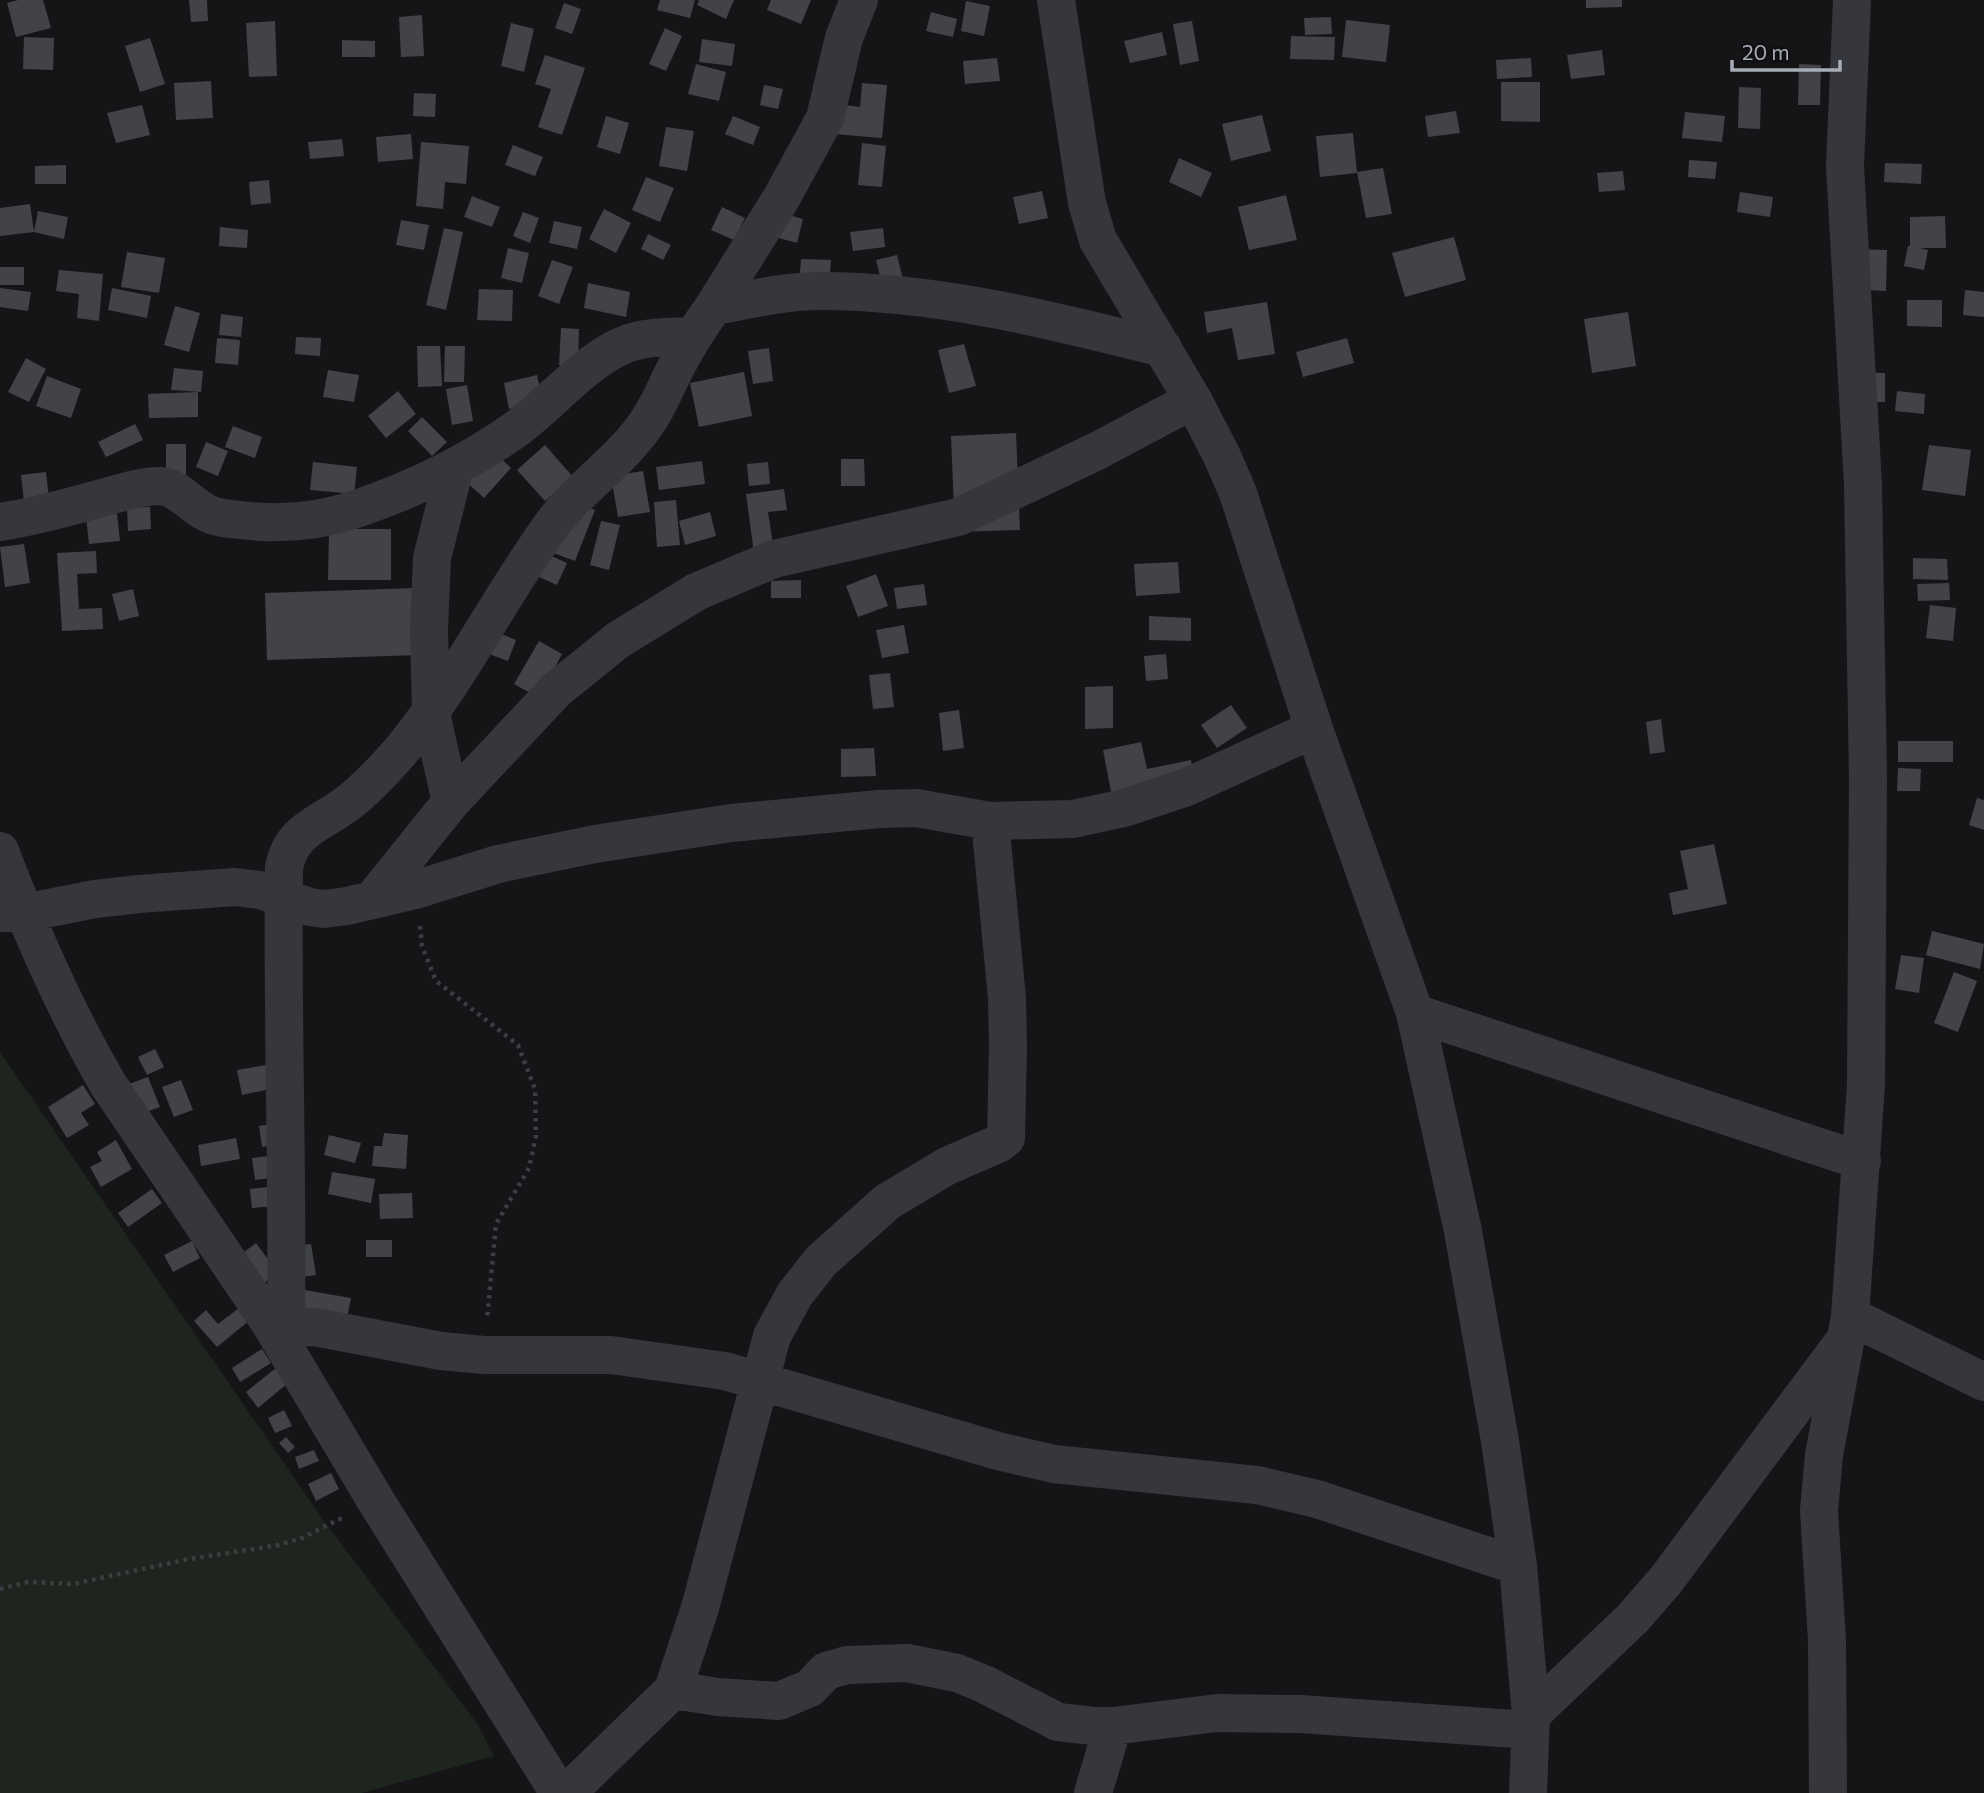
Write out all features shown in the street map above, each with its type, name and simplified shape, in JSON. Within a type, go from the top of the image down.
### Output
[{"type":"street","points":[[278,1324],[288,1179],[283,1038],[287,855],[295,841],[310,827],[347,804],[382,773],[431,714],[552,524],[581,491],[635,439],[648,421],[703,321],[782,197],[825,118],[844,38],[859,0]]},
{"type":"street","points":[[1056,0],[1087,203],[1104,251],[1193,400],[1238,493],[1314,729],[1415,1013],[1464,1231],[1500,1441],[1518,1566],[1530,1722],[1528,1793]]},
{"type":"street","points":[[1828,1793],[1827,1641],[1819,1510],[1824,1455],[1848,1327],[1863,1161],[1866,1084],[1868,779],[1864,485],[1845,166],[1852,0]]},
{"type":"street","points":[[0,522],[141,488],[163,486],[176,491],[206,513],[226,519],[273,524],[306,522],[354,510],[455,467],[516,429],[609,353],[629,343],[817,291],[907,295],[1037,317],[1163,348]]},
{"type":"street","points":[[373,899],[451,802],[556,690],[618,640],[696,592],[774,559],[958,517],[1097,452],[1193,400]]},
{"type":"street","points":[[451,802],[431,714],[429,629],[432,558],[455,467]]},
{"type":"street","points":[[12,913],[94,899],[236,887],[260,890],[324,909],[415,890],[498,864],[595,844],[731,823],[879,809],[915,808],[990,821],[1073,819],[1124,808],[1187,787],[1314,729]]},
{"type":"street","points":[[567,1793],[673,1690],[700,1608],[772,1336],[795,1294],[821,1261],[887,1202],[947,1166],[1006,1138],[1009,1045],[1007,998],[990,821]]},
{"type":"street","points":[[0,851],[12,913],[108,1084],[278,1324],[376,1501],[559,1793]]},
{"type":"street","points":[[1415,1013],[1863,1161]]},
{"type":"street","points":[[278,1324],[320,1328],[441,1351],[484,1355],[611,1355],[725,1371],[998,1451],[1054,1464],[1257,1485],[1317,1499],[1518,1566]]},
{"type":"street","points":[[1848,1327],[1984,1382]]},
{"type":"street","points":[[673,1690],[718,1697],[779,1701],[810,1688],[826,1671],[847,1665],[907,1663],[957,1674],[984,1684],[1058,1722],[1113,1726],[1217,1713],[1530,1722],[1633,1618],[1666,1580],[1848,1327]]},
{"type":"street","points":[[1093,1793],[1113,1726]]},
{"type":"path","points":[[415,890],[422,946],[436,981],[518,1045],[535,1089],[536,1136],[529,1168],[496,1224],[484,1355]]},
{"type":"path","points":[[0,1589],[29,1582],[73,1584],[184,1560],[279,1545],[302,1538],[376,1501]]},
{"type":"shaded area","points":[[0,1052],[322,1518],[478,1725],[494,1756],[362,1793],[0,1793]]},
{"type":"building","points":[[43,0],[51,28],[16,37],[7,3]]},
{"type":"building","points":[[189,0],[207,0],[208,21],[191,22]]},
{"type":"building","points":[[660,0],[695,0],[690,18],[657,10]]},
{"type":"building","points":[[699,0],[734,0],[726,19],[697,5]]},
{"type":"building","points":[[771,0],[811,0],[801,24],[767,10]]},
{"type":"building","points":[[1586,0],[1622,0],[1622,7],[1586,8]]},
{"type":"building","points":[[966,1],[990,6],[984,36],[961,31]]},
{"type":"building","points":[[564,3],[581,9],[572,34],[555,28]]},
{"type":"building","points":[[931,12],[957,19],[953,37],[926,31]]},
{"type":"building","points":[[422,15],[424,56],[401,57],[399,17]]},
{"type":"building","points":[[1331,17],[1332,34],[1305,35],[1304,18]]},
{"type":"building","points":[[1346,20],[1390,25],[1386,62],[1342,57]]},
{"type":"building","points":[[275,21],[277,76],[249,77],[246,23]]},
{"type":"building","points":[[1192,21],[1199,61],[1180,65],[1173,24]]},
{"type":"building","points":[[511,23],[534,29],[524,72],[501,66]]},
{"type":"building","points":[[665,28],[682,36],[666,71],[649,64]]},
{"type":"building","points":[[1162,32],[1167,55],[1130,63],[1124,41]]},
{"type":"building","points":[[1291,36],[1335,37],[1334,60],[1290,59]]},
{"type":"building","points":[[24,37],[54,38],[53,70],[23,69]]},
{"type":"building","points":[[150,38],[165,84],[140,92],[125,46]]},
{"type":"building","points":[[702,39],[735,44],[732,66],[699,62]]},
{"type":"building","points":[[342,40],[375,41],[375,57],[342,57]]},
{"type":"building","points":[[1602,50],[1605,75],[1571,79],[1567,55]]},
{"type":"building","points":[[545,55],[585,68],[562,135],[538,127],[551,89],[535,84]]},
{"type":"building","points":[[997,58],[1000,81],[965,84],[963,61]]},
{"type":"building","points":[[1531,58],[1532,77],[1497,79],[1496,60]]},
{"type":"building","points":[[696,64],[726,72],[719,101],[688,94]]},
{"type":"building","points":[[1799,64],[1821,65],[1820,105],[1798,105]]},
{"type":"building","points":[[211,81],[213,118],[176,120],[174,83]]},
{"type":"building","points":[[1501,82],[1540,82],[1540,122],[1501,121]]},
{"type":"building","points":[[862,83],[887,85],[882,138],[834,134],[838,104],[860,107]]},
{"type":"building","points":[[764,85],[783,89],[778,109],[760,105]]},
{"type":"building","points":[[1739,87],[1761,88],[1760,129],[1738,128]]},
{"type":"building","points":[[414,93],[436,94],[435,117],[413,116]]},
{"type":"building","points":[[142,105],[150,135],[116,143],[107,113]]},
{"type":"building","points":[[1456,111],[1460,133],[1428,137],[1425,116]]},
{"type":"building","points":[[1685,112],[1725,116],[1722,142],[1682,138]]},
{"type":"building","points":[[1262,115],[1271,151],[1231,161],[1222,124]]},
{"type":"building","points":[[606,116],[629,123],[620,154],[597,147]]},
{"type":"building","points":[[733,116],[760,127],[753,145],[725,134]]},
{"type":"building","points":[[666,127],[694,131],[687,171],[659,166]]},
{"type":"building","points":[[1353,133],[1357,173],[1320,177],[1316,136]]},
{"type":"building","points":[[411,134],[413,159],[378,162],[376,137]]},
{"type":"building","points":[[342,139],[344,156],[310,159],[308,142]]},
{"type":"building","points":[[421,142],[469,146],[466,184],[445,182],[443,209],[416,206]]},
{"type":"building","points":[[862,143],[886,146],[882,187],[858,185]]},
{"type":"building","points":[[513,145],[543,157],[535,176],[505,165]]},
{"type":"building","points":[[1179,158],[1212,173],[1201,197],[1169,182]]},
{"type":"building","points":[[1689,160],[1717,162],[1715,179],[1688,177]]},
{"type":"building","points":[[1885,163],[1922,164],[1921,184],[1884,182]]},
{"type":"building","points":[[66,165],[66,184],[35,184],[35,166]]},
{"type":"building","points":[[1383,168],[1392,214],[1366,218],[1357,172]]},
{"type":"building","points":[[1623,171],[1625,190],[1599,192],[1597,173]]},
{"type":"building","points":[[646,177],[674,188],[660,222],[632,210]]},
{"type":"building","points":[[269,180],[271,203],[251,205],[249,182]]},
{"type":"building","points":[[1042,191],[1048,218],[1019,224],[1013,197]]},
{"type":"building","points":[[1740,192],[1773,197],[1770,217],[1737,212]]},
{"type":"building","points":[[1286,195],[1297,240],[1249,250],[1238,207]]},
{"type":"building","points":[[472,196],[500,207],[492,227],[464,217]]},
{"type":"building","points":[[30,204],[34,232],[0,236],[0,208]]},
{"type":"building","points":[[722,207],[745,218],[734,240],[711,230]]},
{"type":"building","points":[[604,209],[631,223],[616,253],[589,239]]},
{"type":"building","points":[[771,210],[803,219],[797,243],[764,234]]},
{"type":"building","points":[[38,211],[68,217],[64,239],[34,232]]},
{"type":"building","points":[[523,212],[539,218],[530,243],[513,236]]},
{"type":"building","points":[[1945,216],[1946,248],[1920,248],[1928,250],[1924,270],[1904,266],[1910,246],[1910,217]]},
{"type":"building","points":[[401,220],[429,225],[424,250],[396,245]]},
{"type":"building","points":[[554,221],[582,227],[577,249],[549,243]]},
{"type":"building","points":[[220,227],[248,230],[247,248],[219,246]]},
{"type":"building","points":[[444,228],[463,232],[446,310],[426,305]]},
{"type":"building","points":[[883,228],[885,247],[853,251],[850,232]]},
{"type":"building","points":[[648,234],[671,245],[663,260],[641,249]]},
{"type":"building","points":[[1454,237],[1466,280],[1405,297],[1392,253]]},
{"type":"building","points":[[508,248],[529,253],[522,283],[501,278]]},
{"type":"building","points":[[1848,249],[1887,250],[1886,291],[1847,289]]},
{"type":"building","points":[[127,252],[165,258],[159,293],[121,287]]},
{"type":"building","points":[[897,255],[904,283],[883,288],[876,260]]},
{"type":"building","points":[[801,259],[831,260],[829,285],[799,284]]},
{"type":"building","points":[[552,260],[573,267],[559,304],[538,296]]},
{"type":"building","points":[[0,267],[24,267],[24,285],[0,285]]},
{"type":"building","points":[[59,270],[103,274],[99,321],[77,318],[79,294],[56,291]]},
{"type":"building","points":[[588,283],[630,292],[626,317],[584,308]]},
{"type":"building","points":[[0,288],[31,292],[28,311],[0,307]]},
{"type":"building","points":[[112,288],[151,296],[147,318],[108,310]]},
{"type":"building","points":[[479,289],[513,290],[512,321],[477,320]]},
{"type":"building","points":[[1965,290],[1984,292],[1984,317],[1963,315]]},
{"type":"building","points":[[1907,300],[1942,300],[1942,327],[1907,326]]},
{"type":"building","points":[[1267,302],[1275,354],[1238,360],[1232,328],[1207,333],[1204,312]]},
{"type":"building","points":[[175,306],[200,313],[189,352],[164,345]]},
{"type":"building","points":[[1628,312],[1636,366],[1592,373],[1584,319]]},
{"type":"building","points":[[221,314],[243,317],[241,337],[219,335]]},
{"type":"building","points":[[561,328],[579,329],[578,366],[559,365]]},
{"type":"building","points":[[296,337],[321,338],[320,356],[295,354]]},
{"type":"building","points":[[217,338],[240,340],[238,365],[215,363]]},
{"type":"building","points":[[1347,338],[1354,363],[1303,377],[1296,352]]},
{"type":"building","points":[[964,344],[976,386],[949,393],[938,350]]},
{"type":"building","points":[[417,346],[440,346],[442,386],[418,387]]},
{"type":"building","points":[[445,346],[465,346],[464,382],[444,382]]},
{"type":"building","points":[[769,348],[773,381],[753,384],[748,351]]},
{"type":"building","points":[[26,358],[46,369],[29,402],[8,392]]},
{"type":"building","points":[[174,368],[203,371],[201,392],[171,390]]},
{"type":"building","points":[[328,370],[359,375],[354,402],[323,397]]},
{"type":"building","points":[[744,372],[752,416],[699,427],[690,383]]},
{"type":"building","points":[[1858,373],[1885,373],[1885,402],[1859,402]]},
{"type":"building","points":[[537,375],[543,402],[509,409],[504,383]]},
{"type":"building","points":[[47,376],[81,389],[71,418],[36,406]]},
{"type":"building","points":[[467,385],[473,421],[452,425],[446,389]]},
{"type":"building","points":[[398,391],[416,414],[386,438],[368,416]]},
{"type":"building","points":[[1897,391],[1925,394],[1924,414],[1895,411]]},
{"type":"building","points":[[198,392],[198,417],[149,418],[148,394]]},
{"type":"building","points":[[422,417],[447,442],[432,456],[408,431]]},
{"type":"building","points":[[135,424],[143,440],[106,457],[98,442]]},
{"type":"building","points":[[233,426],[262,437],[255,458],[225,447]]},
{"type":"building","points":[[1016,433],[1020,530],[955,532],[951,436]]},
{"type":"building","points":[[206,442],[228,451],[218,476],[196,467]]},
{"type":"building","points":[[166,444],[186,444],[186,485],[166,484]]},
{"type":"building","points":[[545,445],[573,477],[545,501],[517,470]]},
{"type":"building","points":[[1929,445],[1971,450],[1965,496],[1922,490]]},
{"type":"building","points":[[491,449],[511,468],[484,498],[463,479]]},
{"type":"building","points":[[841,459],[864,459],[865,486],[841,486]]},
{"type":"building","points":[[702,461],[705,484],[659,490],[656,467]]},
{"type":"building","points":[[313,462],[357,467],[354,494],[310,490]]},
{"type":"building","points":[[768,462],[770,484],[749,486],[747,464]]},
{"type":"building","points":[[643,471],[650,512],[618,517],[611,476]]},
{"type":"building","points":[[46,472],[50,507],[25,510],[21,475]]},
{"type":"building","points":[[784,489],[787,510],[768,512],[774,551],[754,553],[746,494]]},
{"type":"building","points":[[568,499],[595,510],[575,561],[548,551]]},
{"type":"building","points":[[676,500],[680,545],[657,547],[654,502]]},
{"type":"building","points":[[150,507],[151,529],[128,531],[127,508]]},
{"type":"building","points":[[710,512],[716,536],[685,545],[679,521]]},
{"type":"building","points":[[117,513],[120,541],[89,544],[86,517]]},
{"type":"building","points":[[601,521],[620,525],[609,570],[590,565]]},
{"type":"building","points":[[329,529],[391,529],[391,580],[328,580]]},
{"type":"building","points":[[24,544],[30,583],[5,587],[0,547]]},
{"type":"building","points":[[536,549],[567,563],[557,585],[526,571]]},
{"type":"building","points":[[96,551],[97,573],[77,574],[79,609],[102,608],[103,629],[62,631],[57,553]]},
{"type":"building","points":[[1913,558],[1947,559],[1948,580],[1913,579]]},
{"type":"building","points":[[1178,562],[1180,593],[1136,596],[1134,564]]},
{"type":"building","points":[[876,574],[888,606],[858,617],[846,586]]},
{"type":"building","points":[[801,580],[801,598],[771,598],[771,581]]},
{"type":"building","points":[[1949,583],[1950,600],[1918,601],[1917,584]]},
{"type":"building","points":[[924,584],[927,605],[897,609],[894,588]]},
{"type":"building","points":[[416,588],[418,655],[267,660],[265,593]]},
{"type":"building","points":[[133,589],[139,616],[119,621],[112,594]]},
{"type":"building","points":[[1930,605],[1956,608],[1953,641],[1926,638]]},
{"type":"building","points":[[1149,616],[1191,618],[1191,641],[1149,640]]},
{"type":"building","points":[[904,625],[909,653],[882,658],[876,630]]},
{"type":"building","points":[[486,628],[516,640],[508,661],[478,650]]},
{"type":"building","points":[[539,641],[562,654],[539,698],[514,684]]},
{"type":"building","points":[[1166,654],[1168,679],[1146,681],[1144,656]]},
{"type":"building","points":[[890,673],[894,707],[873,709],[869,675]]},
{"type":"building","points":[[1113,686],[1113,728],[1085,729],[1085,687]]},
{"type":"building","points":[[1231,705],[1247,728],[1217,748],[1201,725]]},
{"type":"building","points":[[959,710],[964,748],[943,751],[939,713]]},
{"type":"building","points":[[1661,719],[1665,752],[1650,754],[1646,722]]},
{"type":"building","points":[[1898,741],[1953,741],[1953,762],[1898,762]]},
{"type":"building","points":[[1141,742],[1147,769],[1191,760],[1195,781],[1112,797],[1103,750]]},
{"type":"building","points":[[874,748],[876,776],[841,777],[841,749]]},
{"type":"building","points":[[1898,768],[1921,769],[1920,791],[1897,791]]},
{"type":"building","points":[[1977,798],[1984,800],[1984,830],[1969,825]]},
{"type":"building","points":[[1714,844],[1727,904],[1673,915],[1669,893],[1688,889],[1680,851]]},
{"type":"building","points":[[1932,931],[1984,944],[1980,969],[1926,955]]},
{"type":"building","points":[[1901,955],[1924,958],[1919,993],[1895,989]]},
{"type":"building","points":[[1954,972],[1977,981],[1958,1032],[1934,1023]]},
{"type":"building","points":[[155,1049],[164,1067],[147,1075],[138,1057]]},
{"type":"building","points":[[266,1065],[270,1089],[242,1095],[237,1070]]},
{"type":"building","points":[[148,1077],[160,1107],[141,1114],[129,1084]]},
{"type":"building","points":[[181,1080],[193,1110],[174,1117],[162,1087]]},
{"type":"building","points":[[83,1085],[95,1104],[81,1113],[89,1125],[67,1138],[48,1107]]},
{"type":"building","points":[[277,1123],[279,1144],[262,1147],[259,1126]]},
{"type":"building","points":[[384,1133],[408,1135],[406,1169],[372,1166],[374,1146],[382,1146]]},
{"type":"building","points":[[329,1135],[361,1143],[355,1163],[324,1155]]},
{"type":"building","points":[[236,1138],[240,1159],[201,1166],[198,1145]]},
{"type":"building","points":[[116,1140],[132,1169],[101,1187],[90,1167],[102,1161],[97,1152]]},
{"type":"building","points":[[276,1155],[279,1177],[255,1180],[252,1158]]},
{"type":"building","points":[[332,1172],[375,1179],[371,1203],[328,1194]]},
{"type":"building","points":[[276,1186],[278,1206],[252,1208],[250,1189]]},
{"type":"building","points":[[152,1189],[162,1203],[128,1227],[118,1213]]},
{"type":"building","points":[[412,1193],[413,1218],[380,1219],[379,1194]]},
{"type":"building","points":[[366,1240],[392,1240],[392,1257],[366,1257]]},
{"type":"building","points":[[192,1241],[200,1258],[173,1272],[164,1255]]},
{"type":"building","points":[[256,1243],[278,1273],[261,1285],[240,1255]]},
{"type":"building","points":[[311,1244],[316,1275],[300,1277],[295,1246]]},
{"type":"building","points":[[299,1289],[351,1298],[347,1318],[296,1308]]},
{"type":"building","points":[[239,1308],[250,1320],[217,1347],[194,1321],[206,1310],[218,1324]]},
{"type":"building","points":[[262,1349],[271,1363],[240,1382],[232,1368]]},
{"type":"building","points":[[276,1368],[288,1383],[258,1408],[246,1392]]},
{"type":"building","points":[[284,1410],[292,1426],[275,1433],[268,1418]]},
{"type":"building","points":[[286,1437],[295,1447],[288,1453],[279,1443]]},
{"type":"building","points":[[314,1450],[319,1461],[299,1469],[295,1457]]},
{"type":"building","points":[[331,1473],[339,1489],[316,1501],[308,1484]]}]
